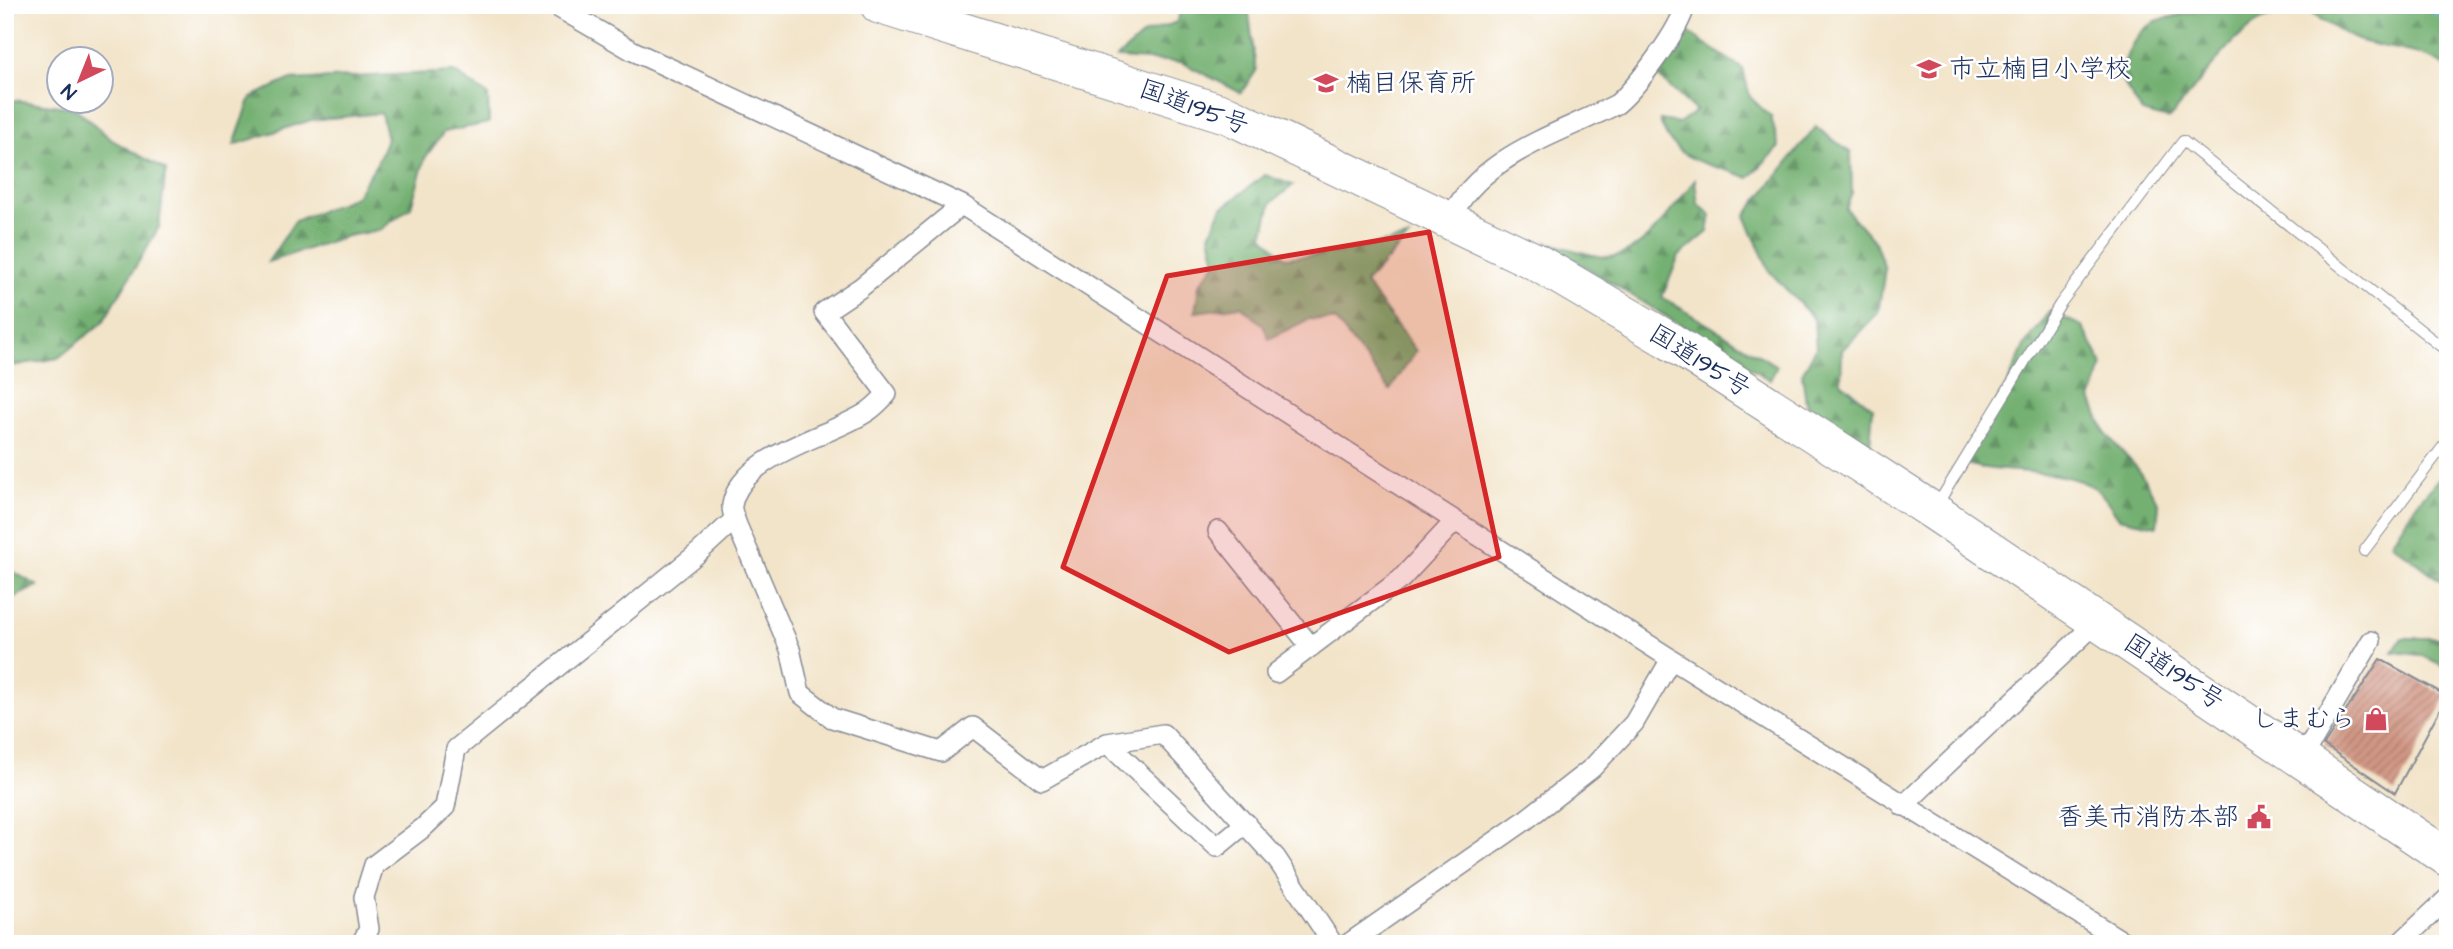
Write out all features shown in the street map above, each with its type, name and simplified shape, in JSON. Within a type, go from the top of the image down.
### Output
[{"type":"highway","name":"国道195号","points":[[879,5],[1228,115],[1536,262],[1670,341],[1933,511],[2448,858]]},
{"type":"street","points":[[554,5],[633,51],[962,205],[1671,659],[2127,944]]},
{"type":"street","points":[[1450,220],[1457,204],[1486,172],[1510,156],[1617,104],[1630,93],[1675,28],[1685,5]]},
{"type":"street","points":[[962,205],[860,288],[824,312],[887,394],[867,412],[793,447],[746,476],[731,508],[790,649],[800,693],[832,718],[941,752],[973,727],[1042,780],[1107,743],[1163,734],[1276,858],[1333,944]]},
{"type":"street","points":[[362,944],[369,929],[364,897],[374,865],[423,828],[445,807],[456,749],[698,553],[735,519]]},
{"type":"street","points":[[1276,673],[1401,579],[1455,521]]},
{"type":"street","points":[[1218,531],[1311,647]]},
{"type":"street","points":[[1903,806],[2098,621]]},
{"type":"street","points":[[2302,759],[2371,641]]},
{"type":"street","points":[[1348,944],[1523,822],[1592,768],[1634,723],[1671,659]]},
{"type":"street","points":[[1107,743],[1217,847],[1246,823]]},
{"type":"street","points":[[2399,944],[2448,898]]},
{"type":"lane","points":[[1933,511],[2060,304],[2183,141],[2448,352]]},
{"type":"lane","points":[[2364,551],[2448,440]]},
{"type":"highlighted area","points":[[1429,232],[1499,557],[1229,652],[1063,567],[1167,276]]},
{"type":"green space","points":[[1183,5],[1248,5],[1256,71],[1241,93],[1181,62],[1117,58],[1144,34],[1177,22]]},
{"type":"green space","points":[[2205,5],[2448,5],[2448,68],[2428,57],[2356,39],[2302,8],[2270,17],[2248,29],[2224,52],[2168,119],[2142,112],[2120,78],[2132,45],[2139,34],[2158,21],[2204,10]]},
{"type":"green space","points":[[1682,28],[1743,69],[1750,97],[1771,117],[1779,147],[1749,178],[1695,160],[1674,146],[1666,135],[1660,120],[1679,123],[1696,111],[1650,69]]},
{"type":"green space","points":[[454,72],[488,95],[489,123],[444,132],[425,158],[411,207],[380,230],[347,236],[268,262],[295,221],[355,197],[377,163],[387,139],[381,113],[311,120],[234,145],[251,97],[289,80]]},
{"type":"green space","points":[[5,99],[46,104],[46,116],[84,116],[112,140],[166,170],[159,227],[103,322],[58,358],[5,367]]},
{"type":"green space","points":[[1816,127],[1851,153],[1852,193],[1846,209],[1875,242],[1885,269],[1878,313],[1842,350],[1841,382],[1873,408],[1870,445],[1819,419],[1806,402],[1802,374],[1816,348],[1814,319],[1770,272],[1745,216]]},
{"type":"green space","points":[[1265,175],[1293,185],[1271,203],[1263,236],[1285,258],[1341,252],[1408,238],[1365,283],[1416,351],[1390,390],[1335,320],[1309,319],[1269,339],[1263,325],[1241,306],[1195,312],[1199,285],[1216,262],[1210,235],[1221,209]]},
{"type":"green space","points":[[1695,180],[1698,204],[1711,215],[1708,232],[1679,256],[1662,297],[1777,366],[1770,380],[1545,242],[1601,257],[1621,254],[1634,248],[1658,227]]},
{"type":"green space","points":[[2050,312],[2082,326],[2103,365],[2091,399],[2105,433],[2138,469],[2159,504],[2157,526],[2119,518],[2095,488],[2079,481],[2063,476],[1994,469],[1960,462],[2008,383],[2024,346]]},
{"type":"green space","points":[[2448,468],[2448,586],[2391,543],[2417,503]]},
{"type":"green space","points":[[5,568],[8,569],[38,586],[5,602]]},
{"type":"green space","points":[[2402,638],[2448,638],[2448,668],[2421,655],[2393,652]]},
{"type":"building","points":[[2380,659],[2447,696],[2395,793],[2324,745]]},
{"type":"waterway","points":[[2436,5],[2448,11]]},
{"type":"place","name":"市立楠目小学校","points":[[1929,69]]},
{"type":"place","name":"楠目保育所","points":[[1326,83]]},
{"type":"place","name":"しまむら","points":[[2376,719]]},
{"type":"place","name":"香美市消防本部","points":[[2259,817]]}]
